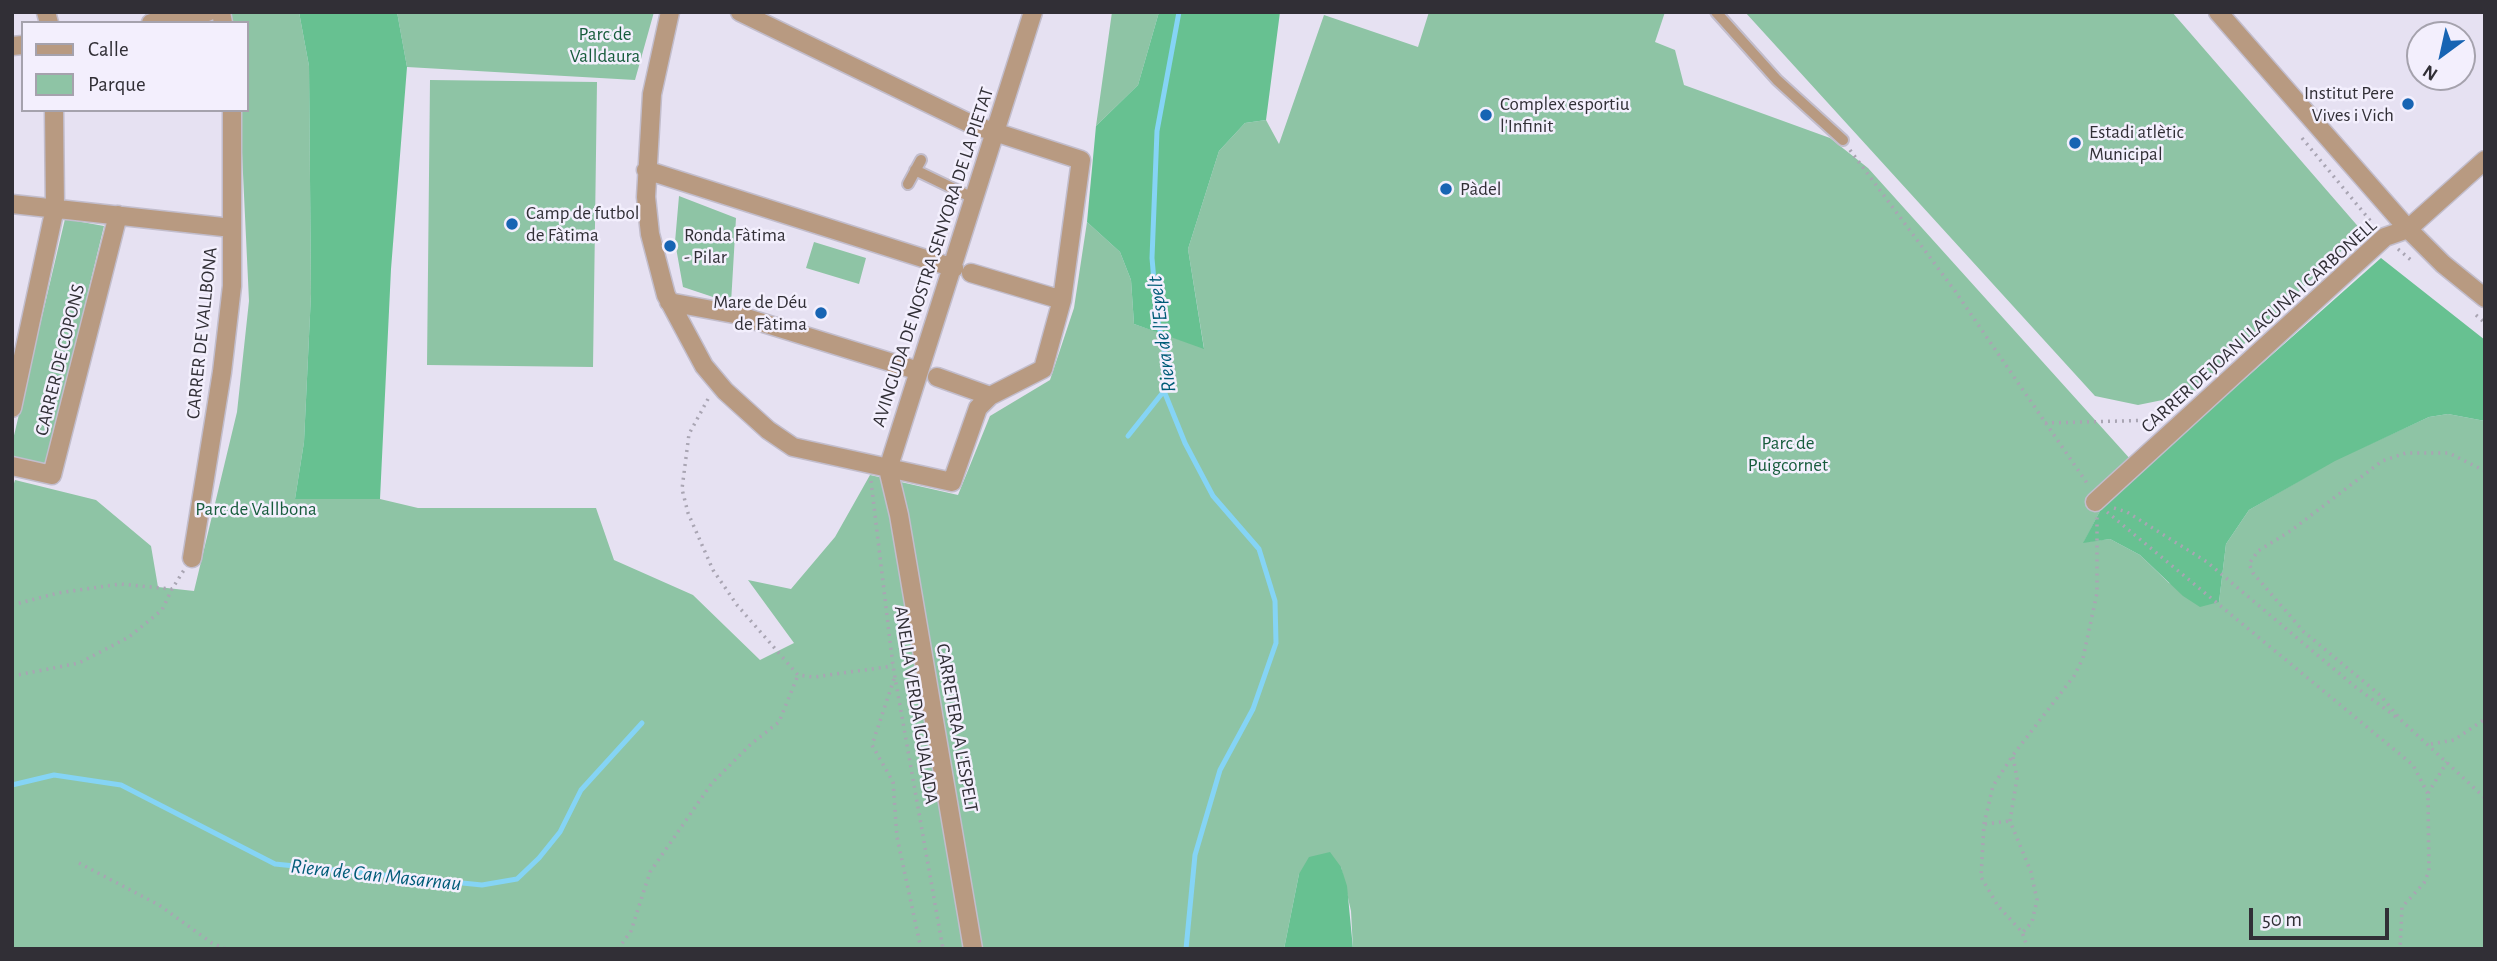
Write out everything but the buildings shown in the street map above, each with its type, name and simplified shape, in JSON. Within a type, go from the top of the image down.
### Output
[{"type":"street","points":[[161,21],[208,12]]},
{"type":"street","points":[[670,12],[652,94],[646,170],[650,234],[669,302],[704,366],[721,386],[768,430],[793,447],[952,482],[978,408],[990,396],[1044,369],[1062,300],[1081,160],[973,125],[740,12]]},
{"type":"street","name":"AVINGUDA DE NOSTRA SENYORA DE LA PIETAT","points":[[888,469],[919,371],[963,270],[975,198],[1033,12]]},
{"type":"street","points":[[2218,12],[2409,229],[2443,264],[2485,298]]},
{"type":"street","name":"CARRER DE COPONS","points":[[12,408],[55,208],[54,112]]},
{"type":"street","name":"CARRER DE VALLBONA","points":[[192,558],[222,372],[232,286],[232,112]]},
{"type":"street","name":"CARRER DE JOAN LLACUNA I CARBONELL","points":[[2095,502],[2385,237],[2409,229],[2485,160]]},
{"type":"street","points":[[646,170],[1062,300]]},
{"type":"street","points":[[12,204],[232,228]]},
{"type":"street","name":"CARRER DE COPONS","points":[[12,466],[52,475],[118,215]]},
{"type":"street","points":[[669,302],[734,314],[919,371]]},
{"type":"street","points":[[937,377],[990,396]]},
{"type":"street","name":"CARRETERA A L'ESPELT","points":[[888,469],[900,515],[973,949]]},
{"type":"lane","points":[[1716,12],[1777,80],[1843,140]]},
{"type":"lane","points":[[908,184],[918,165],[975,198]]},
{"type":"path","points":[[1843,140],[1955,290],[2089,485],[2095,502],[2099,558],[2097,593],[2083,658],[2052,706],[2013,755],[1993,786],[1984,824],[1981,877],[1998,906],[2022,932],[2028,949]]},
{"type":"path","points":[[721,386],[700,409],[688,434],[682,489],[688,513],[713,570],[737,605],[798,675],[814,677],[893,666]]},
{"type":"path","points":[[2045,423],[2185,418]]},
{"type":"path","points":[[2402,721],[2380,695],[2304,632],[2253,573],[2249,564],[2258,551],[2292,530],[2382,461],[2406,453],[2449,453],[2485,471]]},
{"type":"path","name":"ANELLA VERDA IGUALADA","points":[[867,464],[893,666],[943,949]]},
{"type":"path","points":[[2095,502],[2127,512],[2207,562],[2353,685],[2430,744],[2485,798]]},
{"type":"path","points":[[2095,502],[2413,765],[2428,794],[2428,871],[2424,883],[2402,907],[2400,949]]},
{"type":"path","points":[[12,676],[79,663],[129,637],[162,610],[192,558]]},
{"type":"path","points":[[12,605],[58,593],[120,584],[172,589]]},
{"type":"path","points":[[618,949],[631,931],[650,872],[712,783],[751,744],[779,722],[798,675]]},
{"type":"path","points":[[895,677],[872,745],[893,782],[897,837],[920,949]]},
{"type":"path","points":[[2430,744],[2454,740],[2485,719]]},
{"type":"path","points":[[2013,755],[2017,778],[2010,821],[2031,872],[2037,900],[2032,922],[2022,932]]},
{"type":"path","points":[[2428,794],[2446,762]]},
{"type":"path","points":[[1984,824],[2010,821]]},
{"type":"path","points":[[79,863],[159,905],[212,943],[226,949]]},
{"type":"green space","points":[[230,12],[299,12],[309,66],[311,294],[304,442],[295,499],[380,499],[418,508],[596,508],[614,560],[693,595],[760,660],[794,643],[748,580],[791,589],[835,537],[870,475],[958,495],[990,416],[1050,380],[1074,308],[1087,222],[1120,252],[1131,280],[1134,324],[1204,348],[1188,249],[1219,151],[1245,123],[1266,120],[1279,144],[1324,15],[1418,47],[1429,12],[1665,12],[1655,42],[1675,50],[1684,85],[1830,138],[1868,168],[2141,471],[2101,509],[2084,542],[2110,539],[2140,555],[2169,583],[2219,602],[2226,544],[2249,510],[2335,460],[2429,417],[2448,414],[2485,421],[2485,949],[1353,949],[1351,911],[1341,867],[1299,874],[1284,949],[12,949],[12,490],[15,480],[96,500],[151,546],[158,587],[194,591],[237,412],[249,301],[240,112],[248,112],[248,21],[232,21]]},
{"type":"green space","points":[[299,12],[397,12],[407,67],[391,269],[380,499],[295,499],[304,442],[311,294],[309,66]]},
{"type":"green space","name":"Parc de Valldaura","points":[[397,12],[654,12],[635,80],[407,67]]},
{"type":"green space","points":[[1112,12],[1159,12],[1138,85],[1096,126]]},
{"type":"green space","points":[[1159,12],[1280,12],[1266,120],[1245,123],[1219,151],[1188,249],[1204,349],[1134,324],[1131,280],[1120,252],[1087,222],[1096,126],[1138,85]]},
{"type":"green space","name":"Estadi atlètic Municipal","points":[[1745,12],[2172,12],[2362,231],[2192,394],[2138,405],[2095,396]]},
{"type":"green space","name":"Camp de futbol de Fàtima","points":[[430,80],[597,82],[593,367],[427,365]]},
{"type":"green space","points":[[679,196],[736,218],[731,303],[683,287],[675,242]]},
{"type":"green space","points":[[65,219],[104,226],[46,465],[12,457],[12,444]]},
{"type":"green space","points":[[814,242],[866,258],[859,284],[806,268]]},
{"type":"green space","points":[[2381,258],[2485,340],[2485,421],[2448,414],[2429,417],[2335,461],[2249,510],[2226,544],[2219,602],[2200,607],[2183,596],[2140,555],[2110,539],[2083,543],[2101,509]]},
{"type":"green space","points":[[1330,852],[1341,867],[1347,886],[1353,949],[1284,949],[1299,874],[1309,857]]},
{"type":"waterway","name":"Riera de l'Espelt","points":[[1179,12],[1157,131],[1152,258],[1157,316],[1166,360],[1164,391],[1185,443],[1213,496],[1259,549],[1275,601],[1276,643],[1253,709],[1220,770],[1195,855],[1186,949]]},
{"type":"waterway","points":[[1128,436],[1164,391]]},
{"type":"waterway","name":"Riera de Can Masarnau","points":[[12,785],[54,775],[121,785],[275,864],[482,885],[517,879],[539,858],[560,832],[581,790],[642,723]]},
{"type":"place","name":"Institut Pere Vives i Vich","points":[[2408,104]]},
{"type":"place","name":"Complex esportiu l'Infinit","points":[[1486,115]]},
{"type":"place","name":"Estadi atlètic Municipal","points":[[2075,143]]},
{"type":"place","name":"Pàdel","points":[[1446,189]]},
{"type":"place","name":"Camp de futbol de Fàtima","points":[[512,224]]},
{"type":"place","name":"Ronda Fàtima - Pilar","points":[[670,246]]},
{"type":"place","name":"Mare de Déu de Fàtima","points":[[821,313]]},
{"type":"park label","name":"Parc de Puigcornet","points":[[1788,454]]},
{"type":"park label","name":"Parc de Vallbona","points":[[256,509]]}]
